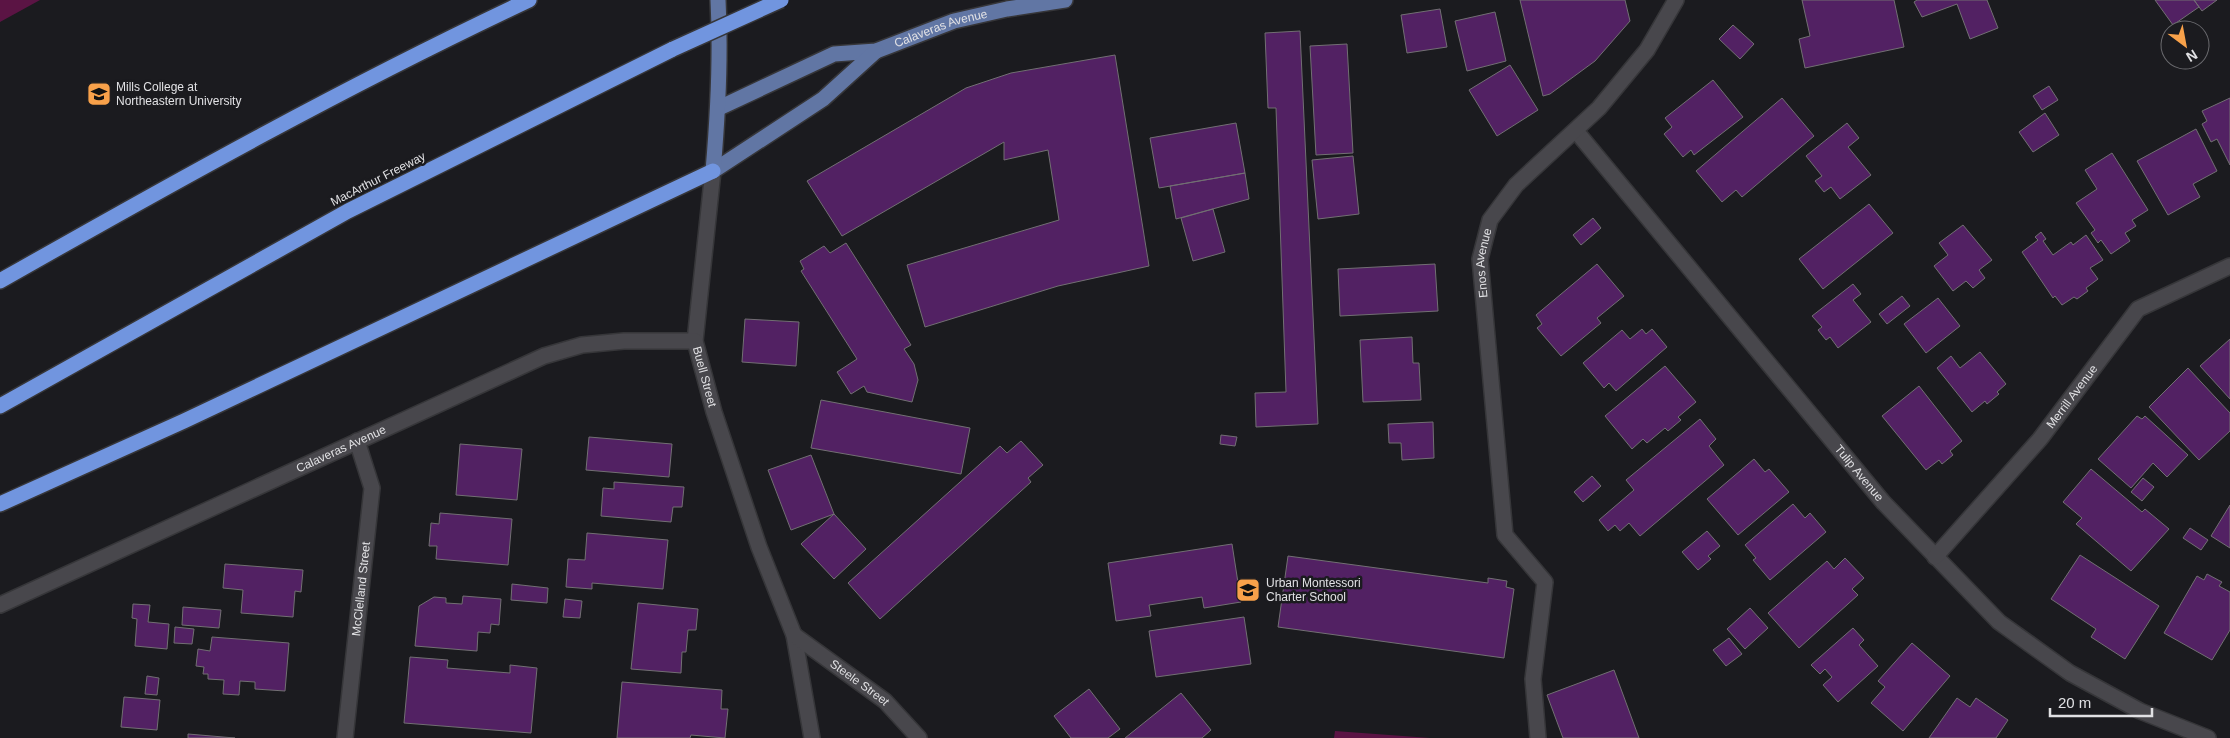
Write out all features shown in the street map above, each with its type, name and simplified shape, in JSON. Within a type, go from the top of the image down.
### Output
[{"type":"highway","points":[[0,281],[298,116],[458,33],[529,0]]},
{"type":"highway","name":"MacArthur Freeway","points":[[0,406],[348,211],[674,49],[781,0]]},
{"type":"highway","points":[[0,504],[193,417],[713,171]]},
{"type":"main road","name":"Buell Street","points":[[713,171],[718,108],[720,43],[718,0]]},
{"type":"main road","name":"Calaveras Avenue","points":[[876,51],[954,21],[1007,8],[1064,0]]},
{"type":"main road","points":[[718,108],[834,54],[876,51]]},
{"type":"main road","points":[[713,171],[822,99],[876,51]]},
{"type":"street","name":"Enos Avenue","points":[[1538,738],[1534,679],[1545,582],[1506,535],[1480,259],[1490,220],[1516,185],[1599,108],[1647,50],[1676,0]]},
{"type":"street","name":"Tulip Avenue","points":[[1576,131],[1883,502],[1999,622],[2070,673],[2140,711],[2208,738]]},
{"type":"street","name":"Buell Street","points":[[713,171],[695,341],[714,412],[758,547],[794,635],[812,738]]},
{"type":"street","name":"Merrill Avenue","points":[[1935,557],[2040,439],[2138,309],[2230,266]]},
{"type":"street","name":"Calaveras Avenue","points":[[0,605],[544,356],[582,345],[624,342],[695,341]]},
{"type":"street","name":"McClelland Street","points":[[345,738],[372,488],[357,441]]},
{"type":"street","name":"Steele Street","points":[[794,635],[885,700],[919,738]]},
{"type":"shaded area","points":[[0,0],[40,0],[0,22]]},
{"type":"shaded area","points":[[1335,731],[1430,738],[1334,738]]},
{"type":"building","points":[[1520,0],[1625,0],[1630,21],[1595,61],[1550,94],[1543,96]]},
{"type":"building","points":[[1802,0],[1894,0],[1904,47],[1805,68],[1799,39],[1810,36]]},
{"type":"building","points":[[1917,0],[1987,0],[1998,28],[1970,39],[1957,4],[1922,17],[1914,2]]},
{"type":"building","points":[[2155,0],[2194,0],[2199,7],[2180,20],[2169,20]]},
{"type":"building","points":[[2194,0],[2217,0],[2202,11]]},
{"type":"building","points":[[1440,9],[1447,47],[1407,53],[1401,15]]},
{"type":"building","points":[[1495,12],[1506,61],[1467,71],[1455,21]]},
{"type":"building","points":[[1733,25],[1754,44],[1740,59],[1719,39]]},
{"type":"building","points":[[1300,31],[1318,424],[1256,427],[1255,393],[1286,392],[1276,108],[1268,108],[1265,33]]},
{"type":"building","points":[[1347,44],[1353,153],[1316,155],[1310,46]]},
{"type":"building","points":[[1115,55],[1149,266],[1058,286],[925,327],[907,265],[1059,220],[1048,150],[1004,160],[1004,142],[842,236],[807,181],[966,88],[1011,73]]},
{"type":"building","points":[[1510,65],[1538,110],[1497,136],[1469,90]]},
{"type":"building","points":[[1713,80],[1743,117],[1694,155],[1691,150],[1683,157],[1664,134],[1672,127],[1665,118]]},
{"type":"building","points":[[2049,86],[2058,100],[2042,110],[2033,96]]},
{"type":"building","points":[[1782,98],[1814,136],[1742,197],[1736,190],[1722,202],[1696,171]]},
{"type":"building","points":[[2230,98],[2230,165],[2217,139],[2211,142],[2202,124],[2207,121],[2202,111]]},
{"type":"building","points":[[2045,113],[2059,135],[2033,152],[2019,132]]},
{"type":"building","points":[[1236,123],[1245,173],[1159,188],[1150,138]]},
{"type":"building","points":[[1847,123],[1859,138],[1848,147],[1871,175],[1840,199],[1831,187],[1824,192],[1815,181],[1822,176],[1806,156]]},
{"type":"building","points":[[2196,129],[2217,171],[2193,184],[2200,197],[2168,215],[2137,161]]},
{"type":"building","points":[[2112,153],[2148,210],[2132,220],[2136,226],[2125,233],[2130,241],[2111,254],[2101,240],[2098,243],[2091,233],[2095,230],[2076,203],[2097,189],[2085,170]]},
{"type":"building","points":[[1353,156],[1359,214],[1318,219],[1312,160]]},
{"type":"building","points":[[1245,173],[1249,199],[1176,219],[1170,186]]},
{"type":"building","points":[[1869,204],[1893,233],[1823,289],[1799,259]]},
{"type":"building","points":[[1213,209],[1225,252],[1193,261],[1181,218]]},
{"type":"building","points":[[1593,218],[1601,228],[1581,245],[1573,235]]},
{"type":"building","points":[[1963,225],[1992,260],[1979,270],[1985,278],[1973,288],[1966,281],[1953,291],[1934,266],[1948,255],[1939,243]]},
{"type":"building","points":[[2041,232],[2046,239],[2043,241],[2053,255],[2071,242],[2073,245],[2086,235],[2103,260],[2090,268],[2098,279],[2086,288],[2088,291],[2077,299],[2074,297],[2062,305],[2055,296],[2053,298],[2022,252],[2038,240],[2035,237]]},
{"type":"building","points":[[846,243],[911,345],[904,349],[914,364],[918,380],[912,402],[867,392],[864,386],[851,394],[837,372],[857,359],[801,271],[804,269],[800,261],[824,246],[830,253]]},
{"type":"building","points":[[1435,264],[1438,311],[1340,316],[1338,269]]},
{"type":"building","points":[[1597,264],[1624,296],[1597,318],[1601,323],[1561,356],[1537,328],[1542,324],[1536,315]]},
{"type":"building","points":[[1853,284],[1861,294],[1853,300],[1871,322],[1838,348],[1830,337],[1826,340],[1818,330],[1822,327],[1812,316]]},
{"type":"building","points":[[1902,296],[1910,306],[1887,324],[1879,314]]},
{"type":"building","points":[[1938,298],[1960,326],[1926,353],[1904,324]]},
{"type":"building","points":[[745,319],[799,322],[796,366],[742,362]]},
{"type":"building","points":[[1642,329],[1646,334],[1652,329],[1667,347],[1616,391],[1609,383],[1604,388],[1583,363],[1622,330],[1630,339]]},
{"type":"building","points":[[1412,337],[1413,363],[1419,363],[1421,400],[1363,402],[1360,340]]},
{"type":"building","points":[[2230,339],[2230,399],[2200,366]]},
{"type":"building","points":[[1980,352],[2006,384],[1997,392],[1999,394],[1987,404],[1985,401],[1972,412],[1937,368],[1951,356],[1960,368]]},
{"type":"building","points":[[1665,366],[1696,402],[1678,417],[1681,420],[1668,431],[1665,428],[1647,443],[1643,439],[1632,449],[1605,416]]},
{"type":"building","points":[[2188,368],[2230,413],[2230,431],[2199,460],[2149,407]]},
{"type":"building","points":[[1919,386],[1962,441],[1950,451],[1953,455],[1942,464],[1939,460],[1926,470],[1882,416]]},
{"type":"building","points":[[821,400],[970,428],[961,474],[811,448]]},
{"type":"building","points":[[2137,416],[2142,419],[2145,416],[2188,455],[2167,477],[2153,463],[2131,488],[2098,459]]},
{"type":"building","points":[[1700,419],[1716,439],[1709,446],[1724,465],[1640,536],[1629,523],[1620,531],[1615,525],[1608,531],[1599,520],[1634,490],[1626,480]]},
{"type":"building","points":[[1433,422],[1434,458],[1402,460],[1401,443],[1389,443],[1388,424]]},
{"type":"building","points":[[1221,435],[1237,437],[1235,446],[1220,444]]},
{"type":"building","points":[[589,437],[672,444],[669,477],[586,470]]},
{"type":"building","points":[[1021,441],[1043,465],[1028,478],[1031,482],[880,619],[848,583],[1000,446],[1007,453]]},
{"type":"building","points":[[460,444],[522,449],[517,500],[456,495]]},
{"type":"building","points":[[811,455],[834,514],[791,530],[768,470]]},
{"type":"building","points":[[1754,459],[1765,472],[1769,469],[1789,492],[1738,535],[1707,499]]},
{"type":"building","points":[[2091,469],[2142,512],[2145,509],[2169,529],[2131,571],[2076,524],[2082,518],[2063,502]]},
{"type":"building","points":[[1592,476],[1601,486],[1583,502],[1574,492]]},
{"type":"building","points":[[2143,478],[2154,487],[2142,501],[2131,492]]},
{"type":"building","points":[[614,482],[684,487],[682,507],[673,507],[671,522],[601,516],[603,488],[614,489]]},
{"type":"building","points":[[1793,504],[1805,518],[1810,513],[1826,532],[1770,580],[1753,560],[1756,558],[1745,545]]},
{"type":"building","points":[[2230,505],[2230,548],[2211,536]]},
{"type":"building","points":[[440,513],[512,519],[508,565],[436,559],[437,546],[429,546],[431,523],[439,524]]},
{"type":"building","points":[[834,514],[866,549],[834,579],[801,544]]},
{"type":"building","points":[[2190,528],[2208,540],[2201,550],[2183,538]]},
{"type":"building","points":[[1707,531],[1720,546],[1708,556],[1711,559],[1698,570],[1682,552]]},
{"type":"building","points":[[587,533],[668,540],[663,589],[592,583],[592,589],[566,587],[568,559],[585,560]]},
{"type":"building","points":[[1232,544],[1241,602],[1204,608],[1202,597],[1149,605],[1151,616],[1116,621],[1108,563]]},
{"type":"building","points":[[2080,555],[2159,606],[2125,659],[2091,637],[2096,629],[2051,599]]},
{"type":"building","points":[[1288,556],[1488,583],[1488,578],[1507,581],[1506,587],[1514,589],[1504,658],[1278,627]]},
{"type":"building","points":[[1845,558],[1864,578],[1852,589],[1858,595],[1799,648],[1768,613],[1827,561],[1834,569]]},
{"type":"building","points":[[225,564],[303,570],[301,592],[295,591],[293,617],[241,613],[243,590],[223,588]]},
{"type":"building","points":[[2207,574],[2222,582],[2219,586],[2230,592],[2230,630],[2212,660],[2164,633],[2197,576],[2204,580]]},
{"type":"building","points":[[512,584],[548,588],[547,603],[511,600]]},
{"type":"building","points":[[463,596],[501,599],[499,625],[491,624],[490,633],[478,632],[477,651],[415,646],[419,606],[434,597],[446,598],[446,603],[462,604]]},
{"type":"building","points":[[565,599],[582,601],[580,618],[563,617]]},
{"type":"building","points":[[638,603],[698,609],[696,630],[688,630],[686,652],[682,652],[681,673],[631,669]]},
{"type":"building","points":[[133,604],[150,605],[148,622],[169,624],[167,649],[135,646],[137,619],[132,618]]},
{"type":"building","points":[[183,607],[221,610],[219,628],[182,625]]},
{"type":"building","points":[[1750,608],[1768,628],[1745,649],[1727,629]]},
{"type":"building","points":[[1244,617],[1251,664],[1156,677],[1149,631]]},
{"type":"building","points":[[175,627],[194,629],[192,644],[174,643]]},
{"type":"building","points":[[1853,628],[1864,640],[1859,645],[1878,666],[1838,702],[1823,685],[1832,677],[1825,669],[1820,674],[1811,665]]},
{"type":"building","points":[[212,637],[289,643],[285,691],[255,689],[255,682],[240,681],[239,695],[223,694],[224,680],[208,679],[208,674],[203,674],[204,667],[196,666],[198,649],[210,651]]},
{"type":"building","points":[[1729,638],[1742,654],[1726,666],[1713,650]]},
{"type":"building","points":[[1912,643],[1950,676],[1903,731],[1871,703],[1885,687],[1878,681]]},
{"type":"building","points":[[410,657],[448,660],[447,668],[510,673],[510,665],[537,668],[531,733],[404,723]]},
{"type":"building","points":[[1614,670],[1639,738],[1563,738],[1547,695]]},
{"type":"building","points":[[147,676],[159,678],[157,695],[145,694]]},
{"type":"building","points":[[622,682],[722,690],[721,709],[728,709],[725,738],[691,735],[690,738],[617,738]]},
{"type":"building","points":[[1089,689],[1120,729],[1108,738],[1071,738],[1054,716]]},
{"type":"building","points":[[1181,693],[1211,730],[1202,738],[1125,738]]},
{"type":"building","points":[[124,697],[160,700],[157,730],[121,727]]},
{"type":"building","points":[[1957,698],[1970,707],[1976,698],[2008,720],[1996,738],[1929,738]]},
{"type":"building","points":[[188,734],[235,738],[188,738]]},
{"type":"place","name":"Mills College at Northeastern University","points":[[99,94]]},
{"type":"place","name":"Urban Montessori Charter School","points":[[1248,590]]}]
